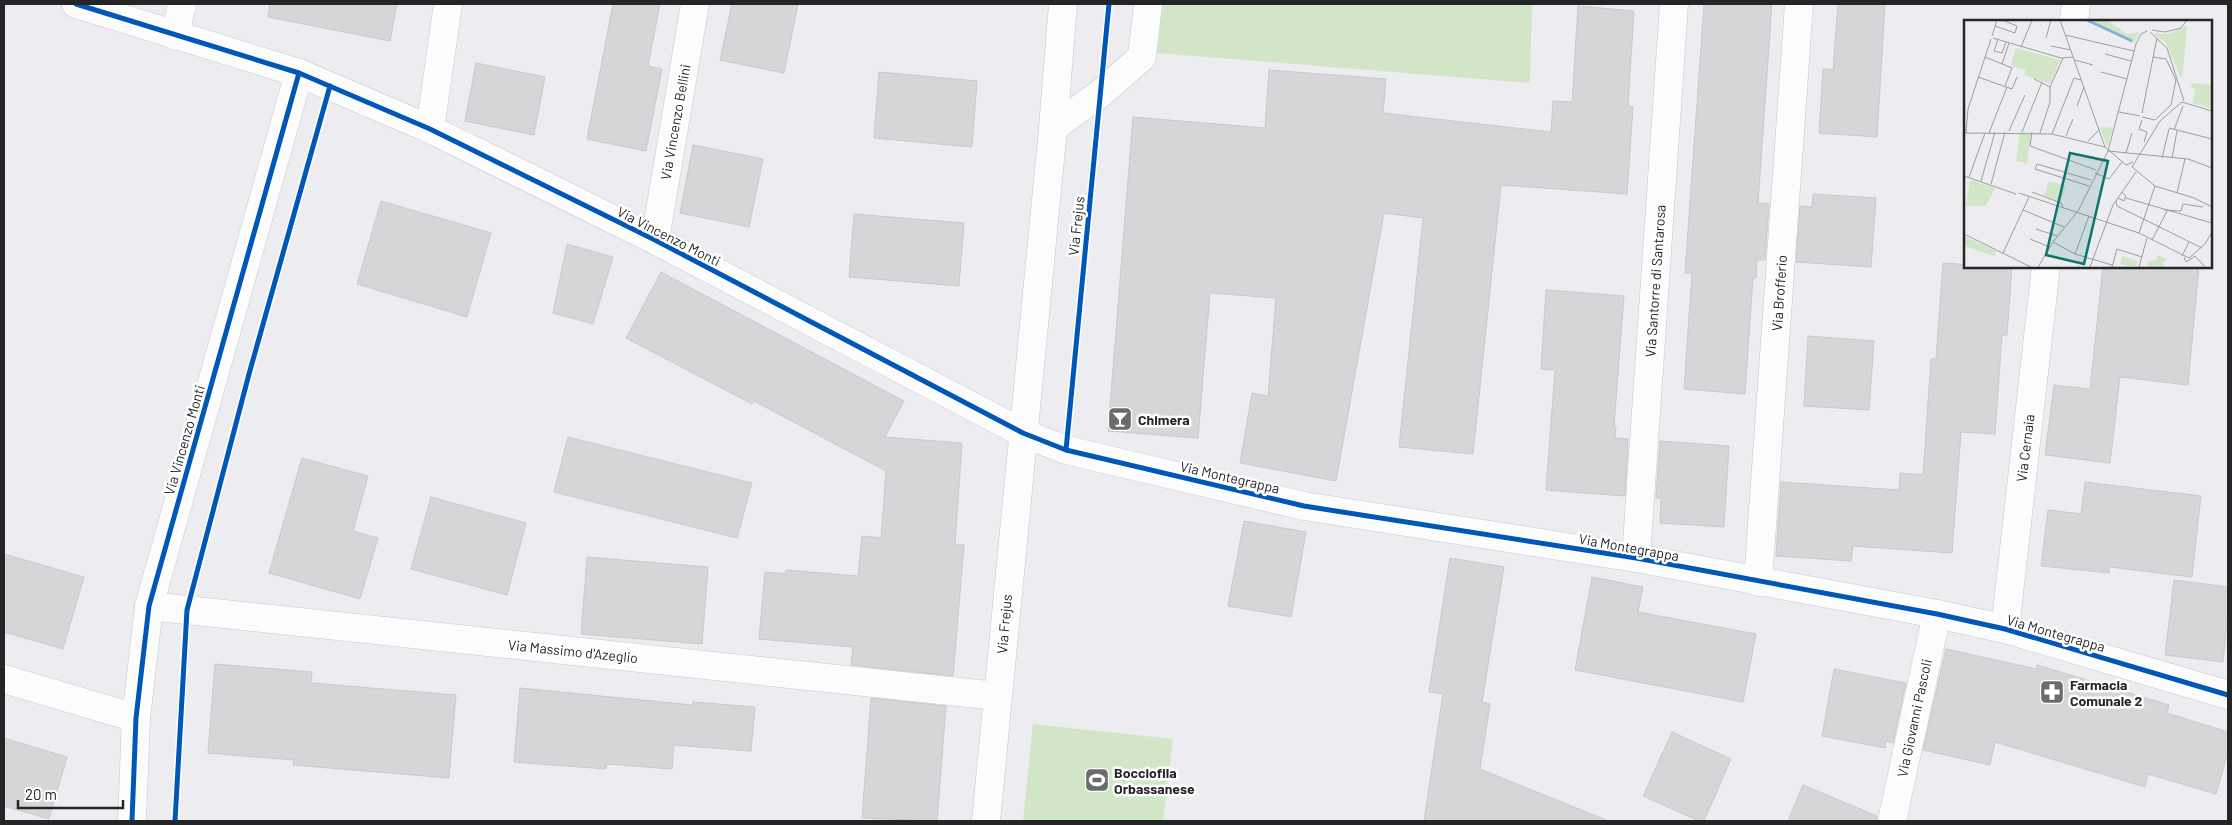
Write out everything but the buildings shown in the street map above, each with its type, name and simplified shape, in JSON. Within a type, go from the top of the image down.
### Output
[{"type":"street","name":"Via Vincenzo Monti","points":[[76,4],[299,73],[430,129],[655,240],[1023,433]]},
{"type":"street","points":[[176,36],[182,4]]},
{"type":"street","points":[[430,129],[448,4]]},
{"type":"street","name":"Via Vincenzo Bellini","points":[[655,240],[695,4]]},
{"type":"street","name":"Via Frejus","points":[[986,821],[1053,128],[1063,4]]},
{"type":"street","points":[[1053,128],[1101,93],[1142,57],[1148,4]]},
{"type":"street","name":"Via Santorre di Santarosa","points":[[1636,558],[1674,4]]},
{"type":"street","name":"Via Brofferio","points":[[1758,582],[1799,4]]},
{"type":"street","points":[[2074,20],[2076,4]]},
{"type":"street","name":"Via Vincenzo Monti","points":[[132,821],[136,718],[149,606],[299,73]]},
{"type":"street","name":"Via Cernaia","points":[[2004,629],[2046,268]]},
{"type":"street","name":"Via Montegrappa","points":[[1023,433],[1066,450],[1304,506],[1636,558],[1937,614],[2004,629],[2228,695]]},
{"type":"street","name":"Via Massimo d'Azeglio","points":[[149,606],[998,696]]},
{"type":"street","name":"Via Giovanni Pascoli","points":[[1892,821],[1937,614]]},
{"type":"street","points":[[4,679],[136,718]]},
{"type":"green space","points":[[1163,4],[1532,4],[1530,83],[1157,53]]},
{"type":"green space","name":"Bocciofila Orbassanese","points":[[1033,724],[1173,739],[1163,821],[1023,821]]},
{"type":"cycle path","points":[[76,4],[299,73],[430,129],[655,240],[1023,433],[1066,450],[1304,506],[1636,558],[1937,614],[2005,629],[2228,695]]},
{"type":"cycle path","points":[[1066,450],[1109,4]]},
{"type":"cycle path","points":[[132,821],[136,718],[149,606],[299,73]]},
{"type":"cycle path","points":[[175,821],[187,610],[249,374],[330,86]]},
{"type":"place","name":"Chimera","points":[[1120,419]]},
{"type":"place","name":"Farmacia Comunale 2","points":[[2052,692]]},
{"type":"place","name":"Bocciofila Orbassanese","points":[[1097,780]]}]
